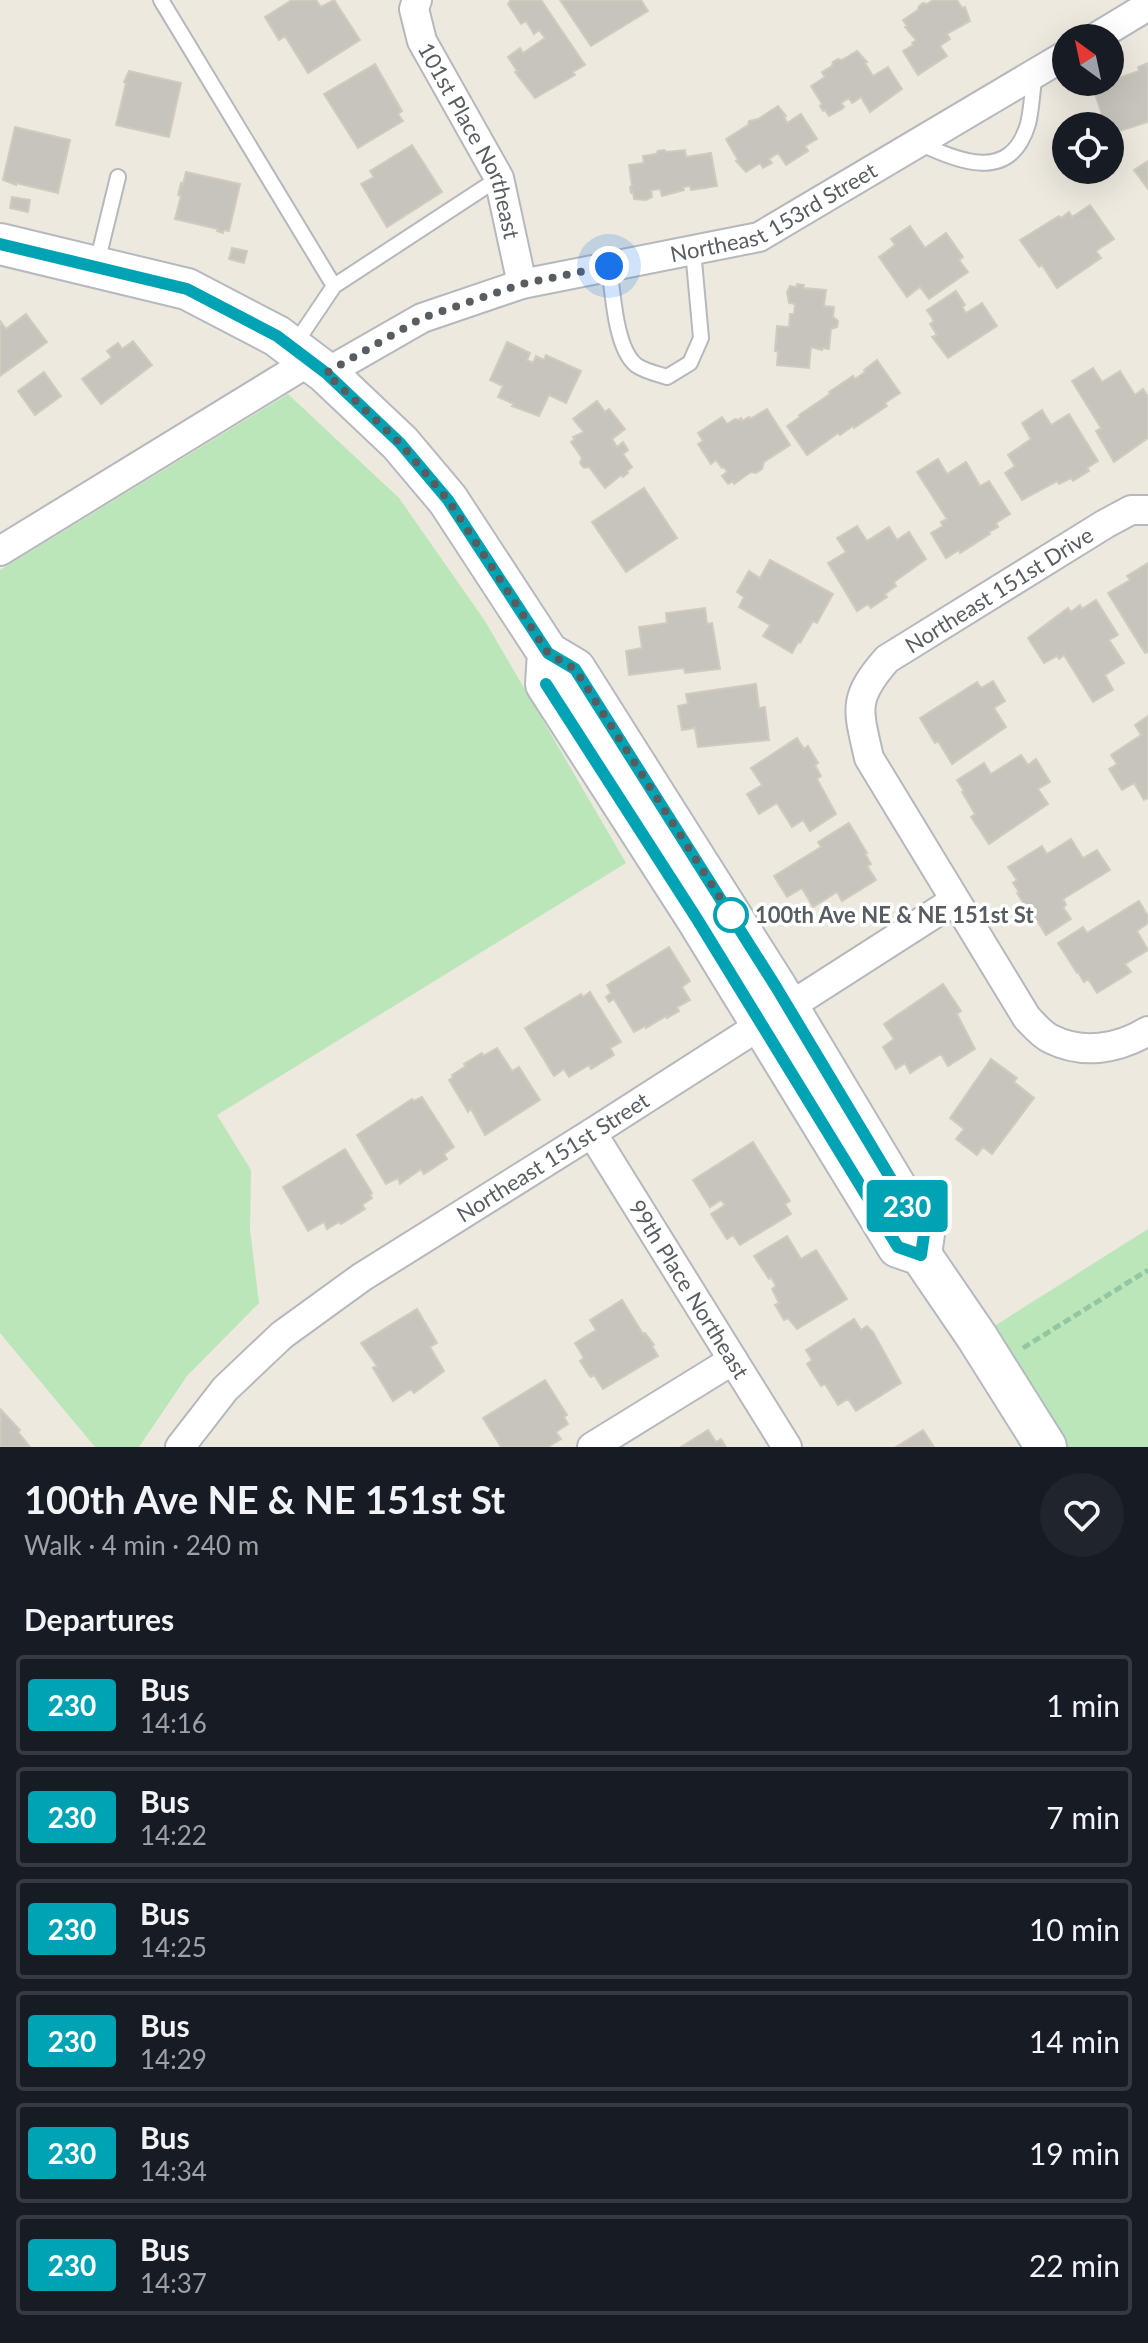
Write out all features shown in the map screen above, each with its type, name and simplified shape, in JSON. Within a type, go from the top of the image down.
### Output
[{"type":"main road","points":[[0,244],[187,289],[239,314],[277,336],[309,360],[400,443],[448,500],[548,653],[575,669],[775,1016],[898,1247],[921,1255],[1046,1447]]},
{"type":"street","name":"101st Place Northeast","points":[[417,0],[414,9],[422,41],[499,178],[522,284]]},
{"type":"street","points":[[1118,24],[1148,6]]},
{"type":"street","name":"Northeast 153rd Street","points":[[0,551],[309,360],[522,284],[759,237],[1052,64]]},
{"type":"street","name":"Northeast 151st Drive","points":[[954,901],[869,758],[859,715],[864,691],[887,659],[1105,524],[1131,510],[1148,510]]},
{"type":"street","points":[[954,901],[1027,1018],[1049,1038],[1081,1048],[1103,1049],[1132,1041],[1148,1031]]},
{"type":"street","name":"Northeast 151st Street","points":[[180,1447],[225,1389],[282,1335],[362,1277],[954,901]]},
{"type":"street","name":"99th Place Northeast","points":[[592,1133],[787,1447]]},
{"type":"street","points":[[592,1447],[733,1360]]},
{"type":"lane","points":[[161,0],[334,286]]},
{"type":"lane","points":[[919,143],[957,160],[980,164],[1005,157],[1020,143],[1028,123],[1035,74]]},
{"type":"lane","points":[[96,267],[118,177]]},
{"type":"lane","points":[[309,360],[334,286],[499,178]]},
{"type":"lane","points":[[609,266],[619,334],[625,349],[636,365],[667,377],[690,363],[701,338],[693,250]]},
{"type":"path","points":[[995,1365],[1148,1270]]},
{"type":"green space","points":[[288,394],[399,498],[485,621],[626,863],[217,1115],[251,1170],[250,1229],[259,1303],[187,1376],[139,1447],[95,1447],[0,1333],[0,570]]},
{"type":"green space","points":[[1148,1229],[1148,1447],[1046,1447],[977,1337]]},
{"type":"building","points":[[292,0],[316,0],[321,7],[334,0],[360,40],[308,73],[285,36],[279,40],[265,17]]},
{"type":"building","points":[[511,0],[541,0],[585,65],[573,72],[575,75],[535,98],[515,72],[508,57],[520,48],[523,53],[545,38],[539,30],[534,34],[526,21],[521,24],[508,4]]},
{"type":"building","points":[[560,0],[641,0],[648,11],[591,46]]},
{"type":"building","points":[[957,0],[962,8],[965,7],[970,21],[947,34],[950,39],[940,46],[947,56],[918,75],[903,51],[916,40],[903,20],[923,3]]},
{"type":"building","points":[[857,51],[867,62],[873,76],[888,67],[902,89],[870,112],[861,97],[852,103],[849,98],[841,103],[842,109],[829,116],[820,106],[822,104],[811,86],[825,77],[822,72],[833,62]]},
{"type":"building","points":[[1148,63],[1148,122],[1124,130],[1124,112],[1101,112],[1096,96],[1124,96],[1124,76],[1139,71],[1138,67]]},
{"type":"building","points":[[375,64],[402,111],[398,114],[403,121],[358,148],[324,94]]},
{"type":"building","points":[[129,71],[181,83],[169,137],[116,125]]},
{"type":"building","points":[[778,106],[787,123],[801,114],[817,139],[805,146],[808,151],[786,165],[778,153],[769,159],[772,163],[763,168],[760,163],[746,172],[736,161],[726,139],[748,125],[749,121]]},
{"type":"building","points":[[15,127],[70,140],[58,193],[3,180]]},
{"type":"building","points":[[412,145],[442,192],[387,227],[361,184],[374,177],[370,171]]},
{"type":"building","points":[[664,150],[685,150],[686,157],[711,153],[717,186],[691,190],[690,186],[683,187],[684,190],[662,196],[660,189],[651,190],[652,197],[634,199],[629,165],[644,163],[643,156]]},
{"type":"building","points":[[1148,161],[1148,189],[1134,170]]},
{"type":"building","points":[[186,172],[240,184],[229,231],[224,230],[223,233],[218,229],[175,219],[181,196],[178,195]]},
{"type":"building","points":[[12,197],[30,200],[28,212],[10,208]]},
{"type":"building","points":[[1090,205],[1114,239],[1096,251],[1101,258],[1057,288],[1020,240],[1059,216],[1061,218],[1069,212],[1072,217]]},
{"type":"building","points":[[910,226],[925,248],[946,233],[963,257],[959,260],[968,272],[929,299],[920,287],[907,297],[879,257],[895,245],[891,239]]},
{"type":"building","points":[[232,248],[247,251],[244,263],[229,259]]},
{"type":"building","points":[[797,284],[804,285],[803,288],[826,290],[824,306],[834,307],[833,317],[838,321],[837,327],[831,329],[829,349],[811,347],[809,368],[777,365],[778,352],[775,351],[777,326],[789,327],[790,314],[794,314],[795,304],[789,303],[787,292],[790,286],[797,287]]},
{"type":"building","points":[[956,291],[965,305],[962,307],[966,313],[982,303],[997,326],[948,358],[932,337],[937,335],[930,324],[934,321],[927,310]]},
{"type":"building","points":[[26,314],[47,342],[0,376],[0,321],[6,329]]},
{"type":"building","points":[[133,341],[152,365],[101,404],[82,379],[112,357],[107,351],[118,343],[122,349]]},
{"type":"building","points":[[507,342],[530,353],[527,360],[533,363],[536,356],[544,360],[546,355],[581,371],[566,403],[549,395],[539,416],[498,397],[503,386],[490,380]]},
{"type":"building","points":[[877,360],[900,393],[885,403],[887,406],[854,428],[840,435],[838,433],[807,455],[787,426],[829,392],[865,372]]},
{"type":"building","points":[[1093,368],[1102,382],[1120,371],[1135,395],[1143,389],[1148,397],[1148,438],[1114,462],[1096,431],[1101,428],[1072,381]]},
{"type":"building","points":[[44,372],[61,396],[35,415],[18,391]]},
{"type":"building","points":[[597,401],[605,412],[609,409],[625,429],[612,439],[617,447],[623,442],[628,450],[623,454],[632,467],[605,488],[589,467],[584,468],[580,463],[582,458],[571,442],[575,439],[573,437],[584,432],[573,419]]},
{"type":"building","points":[[767,409],[790,445],[764,462],[762,469],[756,473],[751,472],[734,484],[733,481],[728,484],[722,476],[727,472],[724,467],[716,460],[711,464],[698,444],[703,441],[698,433],[722,417],[727,424],[735,419],[750,419]]},
{"type":"building","points":[[1042,410],[1051,425],[1069,414],[1098,461],[1073,481],[1071,478],[1059,484],[1057,481],[1022,500],[1005,473],[1015,466],[1008,455],[1031,439],[1022,423]]},
{"type":"building","points":[[938,459],[947,474],[966,462],[980,486],[989,481],[1010,514],[996,523],[998,527],[990,534],[946,558],[931,533],[943,526],[941,522],[947,519],[917,472]]},
{"type":"building","points":[[644,488],[677,538],[626,572],[592,522]]},
{"type":"building","points":[[857,526],[867,541],[889,527],[897,540],[909,532],[926,559],[894,582],[896,586],[885,594],[887,597],[871,608],[868,604],[857,611],[828,563],[846,552],[837,538]]},
{"type":"building","points":[[770,560],[833,594],[817,623],[813,621],[792,653],[763,636],[770,625],[739,607],[744,597],[737,592],[749,571],[760,578]]},
{"type":"building","points":[[1148,563],[1148,652],[1145,653],[1108,593],[1130,580],[1127,576]]},
{"type":"building","points":[[1096,600],[1118,635],[1109,640],[1124,663],[1105,675],[1113,690],[1093,702],[1064,655],[1044,663],[1028,638],[1068,608],[1071,612],[1080,605],[1082,609]]},
{"type":"building","points":[[705,608],[707,624],[712,623],[720,669],[685,673],[684,668],[629,675],[626,651],[642,648],[639,627],[667,623],[666,613]]},
{"type":"building","points":[[993,681],[1005,701],[994,708],[1006,727],[952,764],[920,718],[977,682],[981,688]]},
{"type":"building","points":[[756,684],[759,708],[765,707],[769,740],[698,747],[695,728],[682,730],[678,706],[688,704],[686,694]]},
{"type":"building","points":[[1148,716],[1148,798],[1144,800],[1134,783],[1122,790],[1109,769],[1117,764],[1111,755],[1141,735],[1135,725]]},
{"type":"building","points":[[797,738],[804,749],[808,746],[818,763],[815,765],[821,776],[817,779],[836,814],[810,831],[803,820],[792,827],[777,803],[759,814],[747,794],[762,785],[751,768]]},
{"type":"building","points":[[1021,755],[1028,765],[1036,759],[1050,782],[1038,789],[1048,804],[989,844],[971,817],[975,814],[957,780],[984,763],[991,774]]},
{"type":"building","points":[[849,823],[867,853],[871,864],[867,866],[876,880],[842,901],[837,892],[813,907],[802,888],[787,897],[774,876],[821,847],[818,842]]},
{"type":"building","points":[[1071,839],[1083,858],[1097,850],[1110,870],[1063,899],[1066,905],[1063,907],[1071,919],[1046,935],[1017,893],[1013,883],[1017,880],[1008,867],[1042,846],[1047,854]]},
{"type":"building","points":[[1139,901],[1148,916],[1148,923],[1137,931],[1148,950],[1125,964],[1131,972],[1097,993],[1088,979],[1084,982],[1058,943],[1083,927],[1087,933]]},
{"type":"building","points":[[669,947],[690,981],[682,987],[690,1000],[677,1007],[679,1011],[667,1018],[634,1032],[614,999],[609,1002],[606,997],[611,993],[607,985]]},
{"type":"building","points":[[943,984],[961,1011],[957,1014],[975,1049],[948,1066],[941,1054],[910,1073],[905,1063],[896,1069],[883,1047],[894,1039],[884,1024]]},
{"type":"building","points":[[590,992],[621,1042],[610,1048],[614,1055],[591,1069],[589,1065],[569,1077],[564,1069],[554,1076],[525,1028],[581,994],[583,997]]},
{"type":"building","points":[[497,1048],[512,1071],[519,1067],[540,1100],[485,1135],[471,1109],[468,1112],[449,1080],[466,1066],[464,1064]]},
{"type":"building","points":[[991,1059],[1017,1078],[1014,1082],[1034,1098],[992,1154],[983,1147],[977,1155],[956,1139],[964,1129],[950,1118]]},
{"type":"building","points":[[422,1097],[454,1147],[444,1154],[447,1159],[424,1174],[421,1169],[400,1184],[398,1178],[386,1184],[357,1135],[412,1099]]},
{"type":"building","points":[[753,1142],[790,1201],[785,1204],[791,1214],[740,1245],[733,1235],[727,1239],[711,1214],[725,1205],[721,1200],[710,1207],[693,1180]]},
{"type":"building","points":[[345,1149],[372,1193],[372,1198],[362,1205],[365,1209],[341,1224],[339,1222],[327,1229],[324,1222],[308,1231],[283,1187]]},
{"type":"building","points":[[787,1236],[801,1259],[816,1250],[847,1299],[797,1329],[788,1318],[784,1320],[775,1305],[779,1303],[772,1289],[776,1286],[754,1256]]},
{"type":"building","points":[[622,1300],[643,1334],[654,1345],[658,1356],[603,1389],[580,1361],[584,1358],[575,1343],[596,1330],[590,1320]]},
{"type":"building","points":[[417,1309],[437,1343],[430,1347],[444,1371],[414,1393],[411,1389],[393,1401],[373,1368],[377,1366],[361,1343]]},
{"type":"building","points":[[854,1319],[861,1330],[867,1326],[873,1332],[901,1383],[856,1411],[848,1399],[838,1405],[825,1384],[821,1386],[807,1364],[812,1360],[806,1350]]},
{"type":"building","points":[[545,1380],[567,1415],[564,1417],[568,1424],[556,1432],[561,1439],[548,1447],[501,1447],[483,1418]]},
{"type":"building","points":[[1,1410],[20,1430],[18,1432],[30,1447],[0,1447]]},
{"type":"building","points":[[708,1430],[716,1442],[721,1439],[726,1447],[681,1447]]},
{"type":"building","points":[[923,1430],[934,1447],[896,1447]]},
{"type":"bus line","name":"230","points":[[0,244],[187,289],[239,314],[277,336],[326,373],[400,443],[448,500],[548,653],[575,669],[776,987],[924,1234],[921,1255],[898,1247],[697,919],[546,684]]},
{"type":"place","name":"100th Ave NE & NE 151st St","points":[[731,915]]},
{"type":"route","points":[[609,266],[522,284],[422,318],[326,373],[400,443],[448,500],[548,653],[575,669],[731,915]]}]
